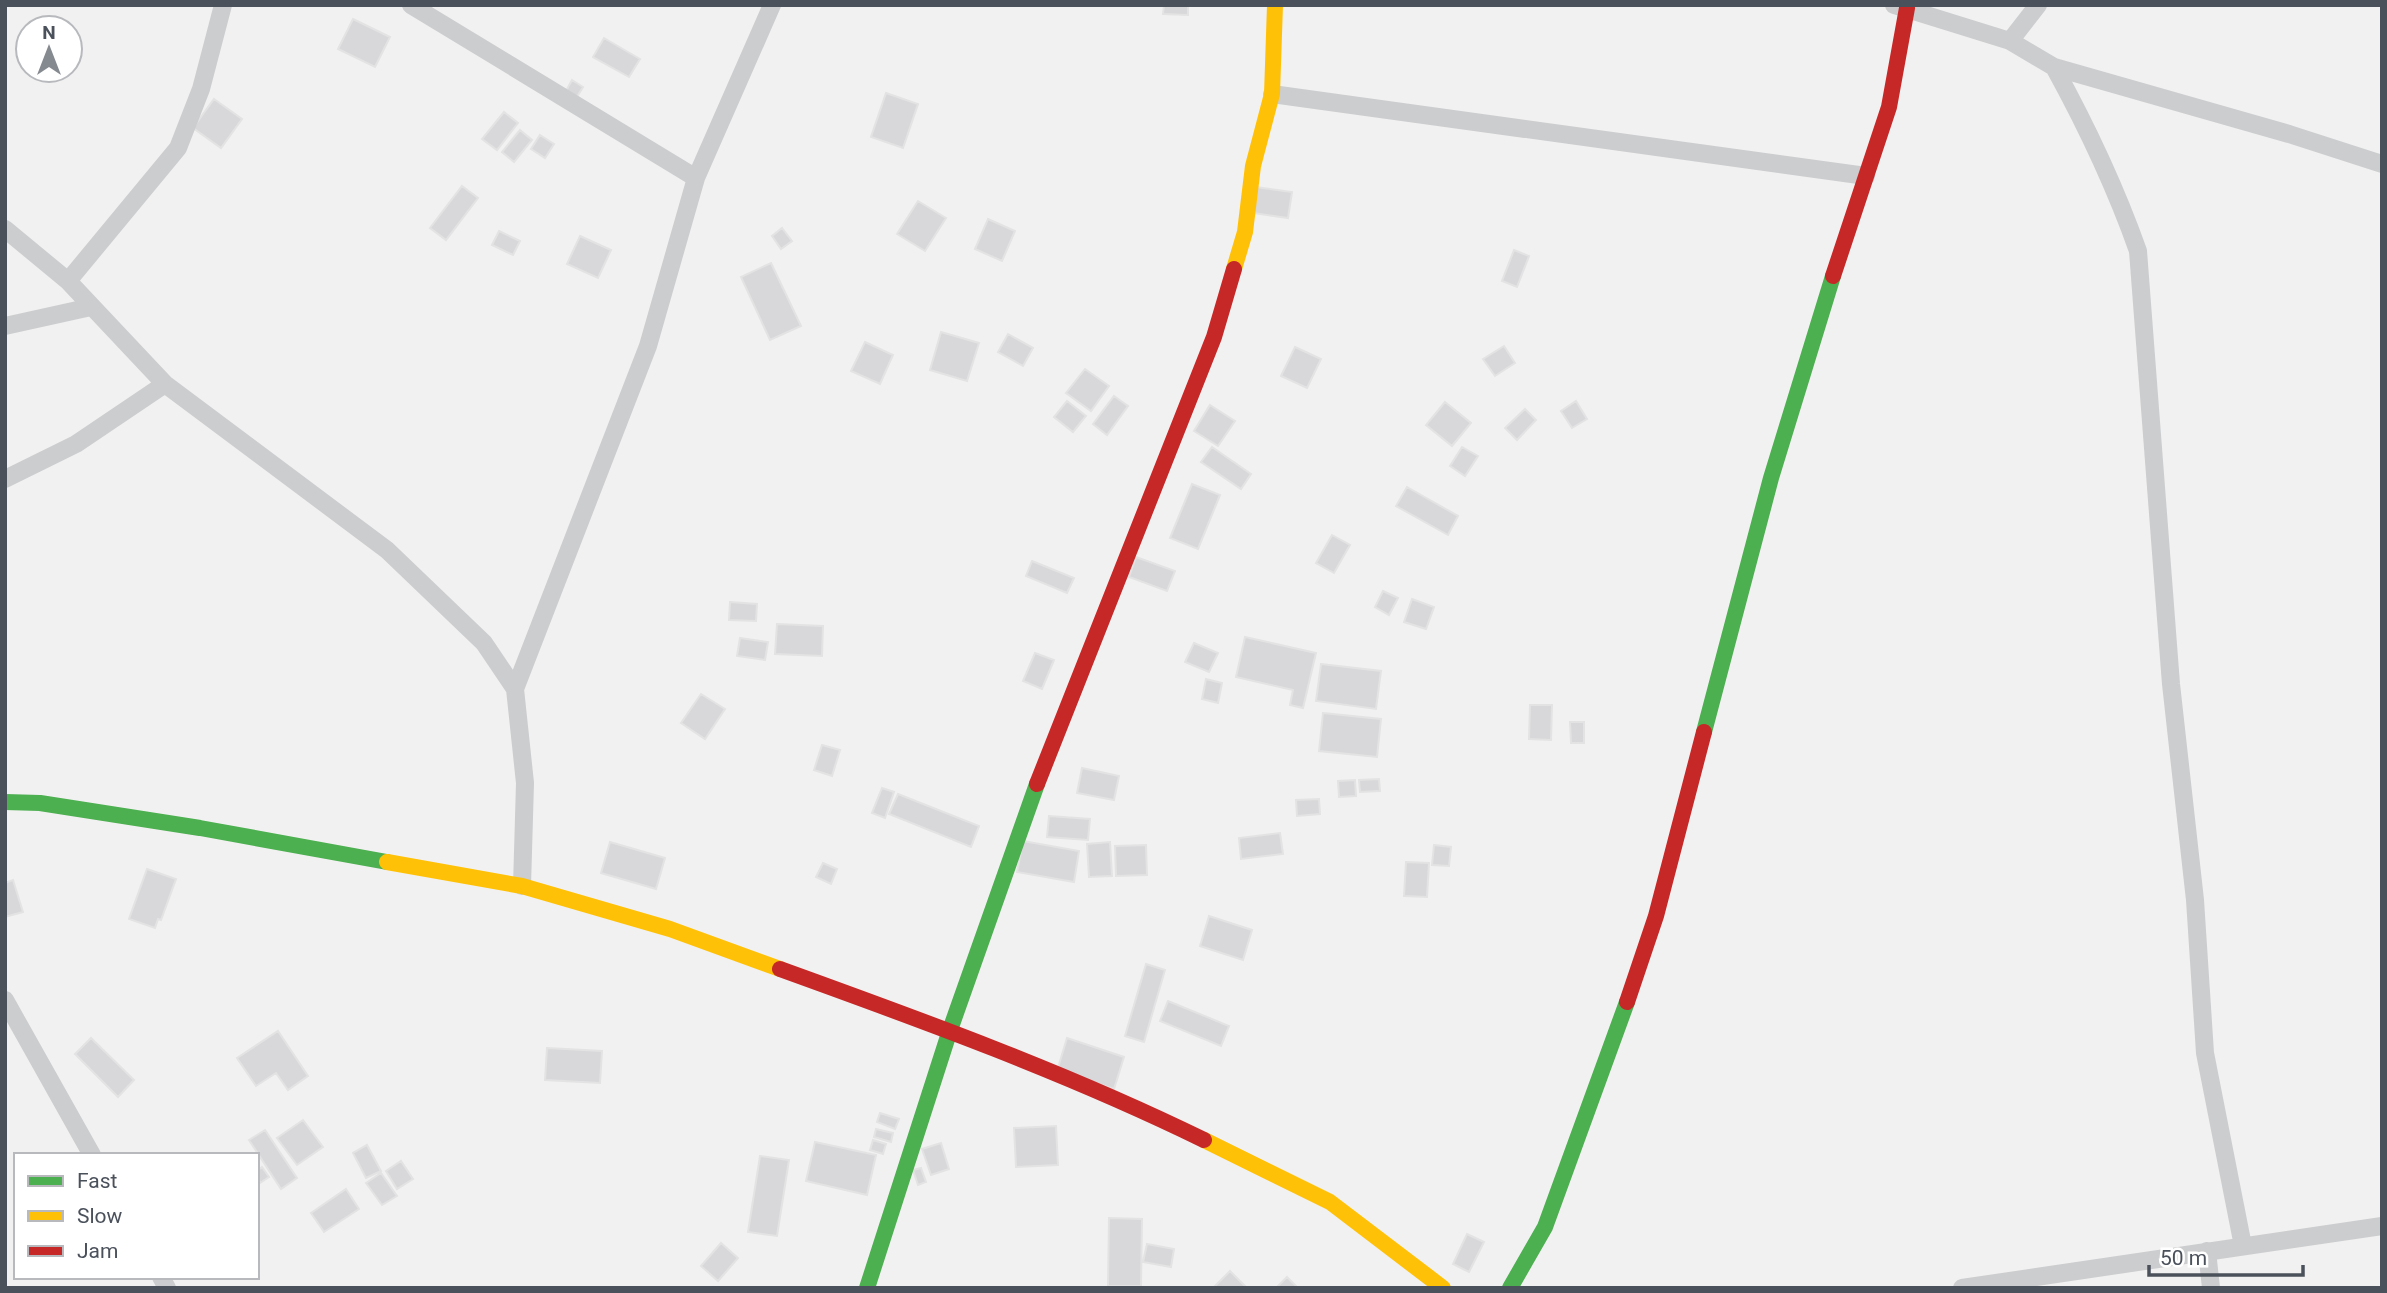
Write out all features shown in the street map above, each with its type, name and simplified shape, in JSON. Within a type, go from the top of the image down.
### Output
[{"type":"street","points":[[68,281],[178,148],[201,89],[223,5]]},
{"type":"street","points":[[411,5],[696,178]]},
{"type":"street","points":[[514,689],[648,346],[696,178],[772,5]]},
{"type":"street","points":[[867,1288],[950,1030],[1023,820],[1214,337],[1245,232],[1253,166],[1272,94],[1275,5]]},
{"type":"street","points":[[2010,41],[2038,5]]},
{"type":"street","points":[[1510,1288],[1545,1227],[1608,1063],[1656,916],[1771,478],[1889,107],[1900,7],[2010,41],[2054,67],[2290,134],[2382,164]]},
{"type":"street","points":[[2054,67],[2117,191],[2138,251],[2171,684],[2195,900],[2206,1053],[2243,1246]]},
{"type":"street","points":[[1272,94],[1866,176]]},
{"type":"street","points":[[5,229],[68,281],[165,384],[387,550],[484,643],[514,689],[525,783],[522,886]]},
{"type":"street","points":[[5,326],[91,307]]},
{"type":"street","points":[[5,479],[76,444],[165,384]]},
{"type":"street","points":[[5,802],[40,803],[200,828],[522,886],[670,929],[950,1030],[1132,1105],[1330,1202],[1443,1288]]},
{"type":"street","points":[[5,1000],[91,1153]]},
{"type":"street","points":[[1962,1288],[2382,1226]]},
{"type":"street","points":[[2207,1251],[2211,1288]]},
{"type":"building","points":[[1164,5],[1188,5],[1188,15],[1163,14]]},
{"type":"building","points":[[353,19],[390,37],[375,67],[338,49]]},
{"type":"building","points":[[604,38],[640,59],[629,77],[593,57]]},
{"type":"building","points":[[572,80],[583,87],[577,97],[566,91]]},
{"type":"building","points":[[886,93],[918,104],[903,148],[871,137]]},
{"type":"building","points":[[214,99],[242,119],[221,148],[193,128]]},
{"type":"building","points":[[504,112],[518,123],[497,150],[482,139]]},
{"type":"building","points":[[520,130],[532,140],[514,162],[502,152]]},
{"type":"building","points":[[540,135],[554,144],[545,158],[531,149]]},
{"type":"building","points":[[462,186],[478,198],[446,240],[430,228]]},
{"type":"building","points":[[1256,187],[1292,192],[1288,218],[1253,213]]},
{"type":"building","points":[[918,201],[946,218],[925,251],[897,234]]},
{"type":"building","points":[[988,219],[1015,231],[1002,261],[975,249]]},
{"type":"building","points":[[782,228],[792,241],[781,249],[772,236]]},
{"type":"building","points":[[499,231],[520,241],[513,255],[492,245]]},
{"type":"building","points":[[580,236],[611,250],[598,278],[567,264]]},
{"type":"building","points":[[1514,250],[1529,256],[1517,287],[1502,281]]},
{"type":"building","points":[[771,263],[801,326],[770,340],[741,277]]},
{"type":"building","points":[[941,332],[979,343],[967,381],[930,370]]},
{"type":"building","points":[[1008,334],[1033,348],[1023,366],[998,352]]},
{"type":"building","points":[[865,342],[893,355],[880,384],[851,371]]},
{"type":"building","points":[[1504,346],[1515,363],[1495,376],[1483,359]]},
{"type":"building","points":[[1295,347],[1321,359],[1307,388],[1281,376]]},
{"type":"building","points":[[1085,369],[1109,386],[1091,411],[1066,393]]},
{"type":"building","points":[[1114,396],[1128,406],[1107,435],[1093,424]]},
{"type":"building","points":[[1067,401],[1086,416],[1073,432],[1054,417]]},
{"type":"building","points":[[1576,401],[1587,419],[1572,428],[1561,411]]},
{"type":"building","points":[[1445,402],[1471,423],[1452,446],[1426,425]]},
{"type":"building","points":[[1210,405],[1235,421],[1218,446],[1194,431]]},
{"type":"building","points":[[1525,409],[1536,420],[1517,440],[1505,428]]},
{"type":"building","points":[[1212,447],[1251,474],[1241,489],[1201,462]]},
{"type":"building","points":[[1462,447],[1478,456],[1465,476],[1450,466]]},
{"type":"building","points":[[1192,484],[1220,495],[1198,549],[1170,538]]},
{"type":"building","points":[[1407,487],[1458,516],[1448,535],[1396,506]]},
{"type":"building","points":[[1332,535],[1350,545],[1334,573],[1316,563]]},
{"type":"building","points":[[1136,557],[1175,571],[1167,591],[1129,577]]},
{"type":"building","points":[[1032,561],[1074,578],[1067,593],[1026,576]]},
{"type":"building","points":[[1383,591],[1398,598],[1389,615],[1375,607]]},
{"type":"building","points":[[1412,599],[1434,607],[1426,629],[1404,622]]},
{"type":"building","points":[[730,602],[757,604],[756,621],[729,620]]},
{"type":"building","points":[[777,624],[823,626],[822,656],[775,654]]},
{"type":"building","points":[[1245,637],[1316,653],[1303,708],[1290,705],[1293,690],[1236,677]]},
{"type":"building","points":[[740,638],[768,642],[765,660],[737,656]]},
{"type":"building","points":[[1194,643],[1218,653],[1209,672],[1185,662]]},
{"type":"building","points":[[1035,653],[1054,660],[1042,689],[1023,681]]},
{"type":"building","points":[[1321,664],[1381,671],[1376,709],[1316,701]]},
{"type":"building","points":[[1206,679],[1222,683],[1218,703],[1202,699]]},
{"type":"building","points":[[701,694],[725,709],[705,739],[681,723]]},
{"type":"building","points":[[1530,705],[1552,705],[1551,740],[1529,739]]},
{"type":"building","points":[[1323,713],[1381,719],[1377,757],[1319,751]]},
{"type":"building","points":[[1570,722],[1584,722],[1584,743],[1571,743]]},
{"type":"building","points":[[822,745],[840,750],[832,776],[814,770]]},
{"type":"building","points":[[1082,768],[1119,776],[1114,800],[1077,793]]},
{"type":"building","points":[[1379,779],[1380,791],[1360,792],[1359,780]]},
{"type":"building","points":[[1355,780],[1356,796],[1339,797],[1338,781]]},
{"type":"building","points":[[882,788],[894,792],[885,818],[872,813]]},
{"type":"building","points":[[898,794],[979,826],[971,847],[889,814]]},
{"type":"building","points":[[1319,799],[1320,814],[1297,816],[1296,800]]},
{"type":"building","points":[[1049,816],[1090,819],[1088,840],[1047,837]]},
{"type":"building","points":[[1280,833],[1283,854],[1241,859],[1239,838]]},
{"type":"building","points":[[1023,841],[1079,851],[1074,882],[1017,872]]},
{"type":"building","points":[[610,842],[665,858],[656,889],[601,873]]},
{"type":"building","points":[[1110,842],[1112,876],[1089,877],[1087,844]]},
{"type":"building","points":[[1146,845],[1147,875],[1116,876],[1115,846]]},
{"type":"building","points":[[1434,845],[1451,847],[1449,866],[1432,865]]},
{"type":"building","points":[[1406,862],[1429,863],[1427,897],[1404,896]]},
{"type":"building","points":[[823,863],[837,869],[831,884],[816,877]]},
{"type":"building","points":[[147,869],[176,879],[161,920],[158,919],[155,928],[129,919]]},
{"type":"building","points":[[13,880],[23,912],[5,917],[5,883]]},
{"type":"building","points":[[1209,916],[1252,930],[1243,960],[1200,946]]},
{"type":"building","points":[[1146,964],[1165,970],[1144,1042],[1125,1036]]},
{"type":"building","points":[[1168,1001],[1229,1026],[1221,1046],[1160,1021]]},
{"type":"building","points":[[278,1031],[308,1076],[288,1090],[276,1073],[256,1086],[237,1058]]},
{"type":"building","points":[[91,1038],[134,1080],[118,1097],[75,1054]]},
{"type":"building","points":[[1067,1038],[1124,1057],[1114,1089],[1057,1071]]},
{"type":"building","points":[[547,1048],[602,1051],[600,1083],[545,1080]]},
{"type":"building","points":[[880,1113],[899,1119],[895,1129],[877,1122]]},
{"type":"building","points":[[303,1120],[323,1147],[297,1165],[277,1138]]},
{"type":"building","points":[[1056,1126],[1058,1165],[1016,1167],[1014,1128]]},
{"type":"building","points":[[876,1129],[893,1133],[891,1142],[874,1137]]},
{"type":"building","points":[[265,1130],[297,1178],[281,1189],[249,1140]]},
{"type":"building","points":[[873,1140],[886,1144],[883,1154],[870,1150]]},
{"type":"building","points":[[815,1142],[876,1155],[867,1195],[806,1181]]},
{"type":"building","points":[[941,1143],[949,1169],[931,1175],[922,1149]]},
{"type":"building","points":[[367,1145],[381,1171],[366,1178],[353,1153]]},
{"type":"building","points":[[760,1156],[789,1160],[777,1236],[748,1232]]},
{"type":"building","points":[[401,1161],[413,1179],[397,1189],[386,1171]]},
{"type":"building","points":[[262,1167],[269,1177],[260,1183],[259,1179],[259,1169]]},
{"type":"building","points":[[921,1168],[926,1182],[918,1185],[913,1170]]},
{"type":"building","points":[[381,1173],[397,1196],[382,1205],[366,1183]]},
{"type":"building","points":[[346,1189],[359,1209],[324,1232],[311,1213]]},
{"type":"building","points":[[1109,1218],[1142,1219],[1141,1286],[1108,1286]]},
{"type":"building","points":[[1467,1234],[1484,1242],[1469,1272],[1453,1264]]},
{"type":"building","points":[[721,1243],[738,1258],[718,1281],[701,1266]]},
{"type":"building","points":[[1147,1244],[1174,1249],[1171,1267],[1143,1262]]},
{"type":"building","points":[[1230,1271],[1247,1288],[1213,1288]]},
{"type":"building","points":[[1287,1277],[1298,1288],[1276,1288]]},
{"type":"traffic: fast","points":[[1704,732],[1771,478],[1833,276]]},
{"type":"traffic: fast","points":[[867,1288],[950,1030],[1037,784]]},
{"type":"traffic: fast","points":[[5,802],[40,803],[200,828],[387,862]]},
{"type":"traffic: fast","points":[[1510,1288],[1545,1227],[1627,1002]]},
{"type":"traffic: slow","points":[[1234,269],[1245,232],[1253,166],[1272,94],[1275,5]]},
{"type":"traffic: slow","points":[[387,862],[522,886],[670,929],[780,969]]},
{"type":"traffic: slow","points":[[1204,1140],[1330,1202],[1443,1288]]},
{"type":"traffic: jam","points":[[1833,276],[1889,107],[1907,8]]},
{"type":"traffic: jam","points":[[1037,784],[1214,337],[1234,269]]},
{"type":"traffic: jam","points":[[1627,1002],[1656,916],[1704,732]]},
{"type":"traffic: jam","points":[[780,969],[1048,1070],[1204,1140]]}]
